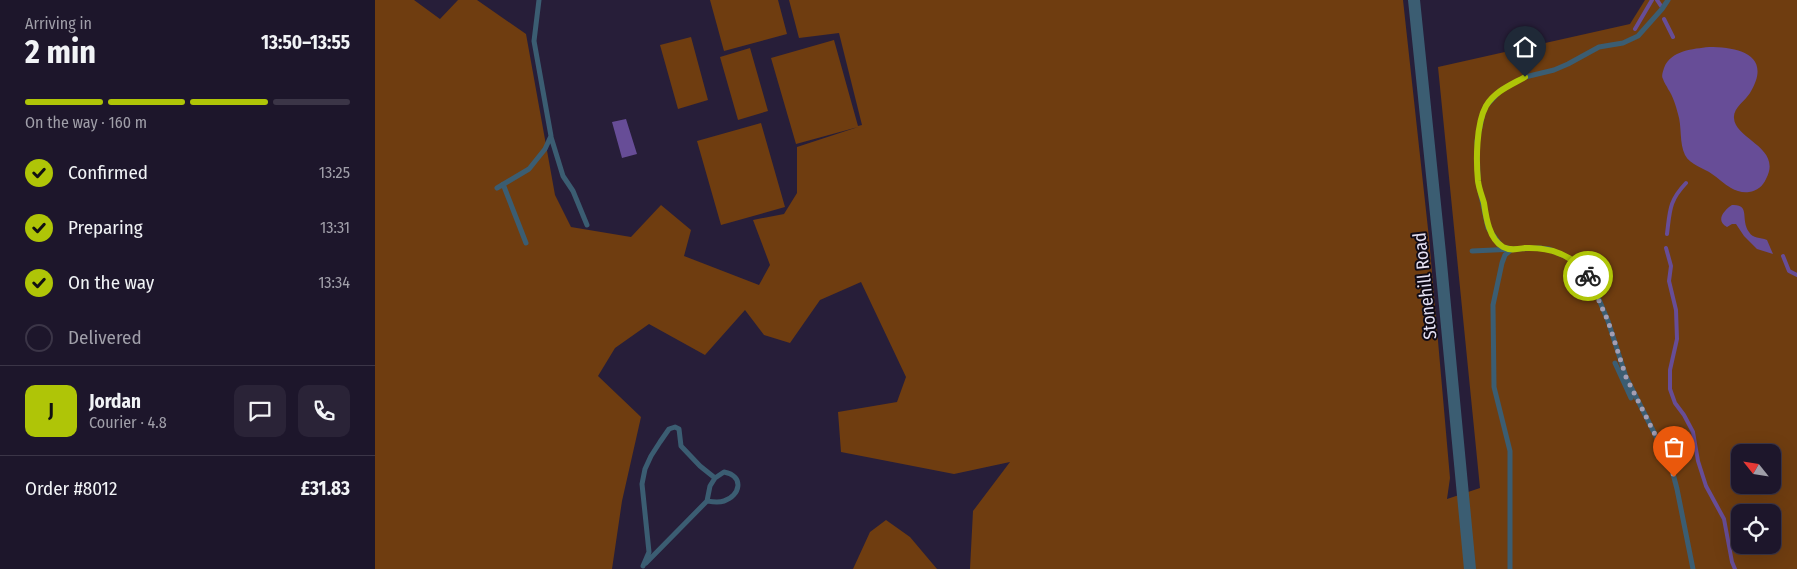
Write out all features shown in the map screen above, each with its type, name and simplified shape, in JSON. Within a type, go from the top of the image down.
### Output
[{"type":"street","name":"Stonehill Road","points":[[1414,0],[1470,569]]},
{"type":"lane","points":[[539,0],[534,41],[551,136],[563,176],[573,191],[587,225]]},
{"type":"lane","points":[[1511,249],[1502,247],[1488,228],[1478,182],[1477,141],[1486,106],[1501,90],[1525,77],[1555,70],[1599,46],[1623,42],[1638,36],[1662,10],[1668,0]]},
{"type":"lane","points":[[497,188],[529,169],[545,149],[551,136]]},
{"type":"lane","points":[[503,184],[526,243]]},
{"type":"lane","points":[[1472,251],[1539,248],[1562,254],[1573,260],[1590,278],[1608,321],[1626,377],[1671,466],[1693,569]]},
{"type":"lane","points":[[1510,569],[1510,451],[1494,387],[1493,305],[1502,263],[1505,255],[1511,249]]},
{"type":"lane","points":[[1615,363],[1631,398]]},
{"type":"lane","points":[[642,568],[649,552],[642,484],[645,469],[651,456],[669,429],[675,427],[679,429],[681,446],[700,466],[715,478]]},
{"type":"lane","points":[[642,568],[707,501],[715,478],[724,472],[729,473],[738,480],[732,497],[716,502],[707,501]]},
{"type":"shaded area","points":[[375,0],[414,0],[440,19],[458,0],[477,0],[526,34],[555,195],[571,227],[631,237],[661,205],[691,230],[684,256],[759,285],[770,265],[753,220],[784,214],[797,193],[797,147],[858,127],[796,144],[771,58],[834,40],[858,126],[862,125],[839,33],[799,38],[789,0],[1403,0],[1429,238],[1450,478],[1447,499],[1480,488],[1438,67],[1630,24],[1645,0],[1797,0],[1797,569],[970,569],[973,511],[1010,462],[954,474],[841,452],[838,412],[897,402],[906,377],[861,282],[820,300],[790,343],[764,335],[745,310],[705,355],[649,324],[615,348],[598,376],[641,417],[622,501],[612,569],[375,569]]},
{"type":"shaded area","points":[[710,0],[778,0],[787,34],[724,51]]},
{"type":"shaded area","points":[[691,37],[708,100],[678,109],[660,45]]},
{"type":"shaded area","points":[[1709,47],[1720,47],[1741,52],[1755,62],[1758,70],[1750,93],[1734,114],[1736,126],[1764,151],[1768,159],[1770,168],[1765,182],[1755,191],[1742,192],[1731,188],[1690,161],[1683,150],[1677,111],[1662,75],[1667,62],[1677,54]]},
{"type":"shaded area","points":[[750,48],[768,111],[738,120],[720,57]]},
{"type":"shaded area","points":[[626,119],[637,154],[622,158],[612,122]]},
{"type":"shaded area","points":[[761,123],[785,207],[721,225],[697,141]]},
{"type":"shaded area","points":[[1732,205],[1741,207],[1749,232],[1755,237],[1767,240],[1773,254],[1757,249],[1744,236],[1736,224],[1727,227],[1723,225],[1722,216]]},
{"type":"shaded area","points":[[886,520],[910,537],[937,569],[853,569],[870,532]]},
{"type":"waterway","points":[[1635,29],[1652,0]]},
{"type":"waterway","points":[[1657,0],[1661,6]]},
{"type":"waterway","points":[[1664,19],[1673,37]]},
{"type":"waterway","points":[[1667,234],[1673,201],[1686,183]]},
{"type":"waterway","points":[[1666,248],[1671,266],[1669,281],[1676,310],[1677,339],[1670,370],[1670,389],[1675,403],[1693,432],[1698,461],[1706,486],[1724,519],[1735,569]]},
{"type":"waterway","points":[[1783,256],[1789,271],[1797,275]]},
{"type":"way so far","points":[[1588,276],[1608,321],[1626,377],[1671,466],[1674,477]]},
{"type":"route","points":[[1525,77],[1501,90],[1492,98],[1483,113],[1477,141],[1478,182],[1488,228],[1502,247],[1511,249],[1539,248],[1562,254],[1573,260],[1588,276]]}]
